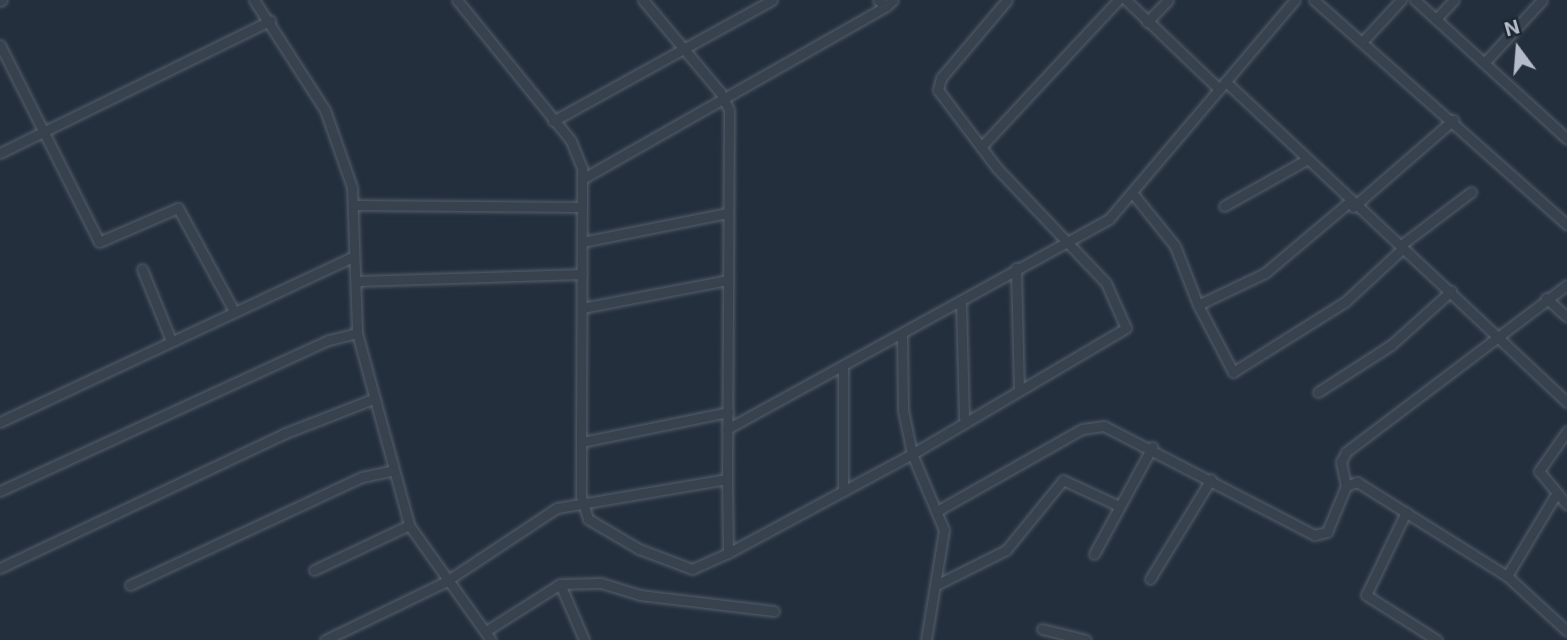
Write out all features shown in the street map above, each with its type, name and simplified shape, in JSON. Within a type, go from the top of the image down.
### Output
[{"type":"street","points":[[254,0],[325,110],[354,205],[353,257],[358,281],[357,333],[370,400],[409,525],[445,582],[488,636],[560,584],[601,583],[640,595],[774,611]]},
{"type":"street","points":[[457,0],[571,141],[582,178],[584,503],[601,530],[685,566],[709,565],[912,454],[964,418],[1126,328],[1125,314],[1106,283],[981,147],[938,82],[1007,0]]},
{"type":"street","points":[[643,0],[726,101],[728,553]]},
{"type":"street","points":[[553,121],[772,0]]},
{"type":"street","points":[[981,147],[1118,0]]},
{"type":"street","points":[[1126,0],[1147,22],[1223,85],[1306,160],[1351,205],[1402,246],[1567,402]]},
{"type":"street","points":[[1147,22],[1168,0]]},
{"type":"street","points":[[727,429],[902,336],[1016,268],[1070,243],[1134,195],[1294,0]]},
{"type":"street","points":[[1314,0],[1453,120],[1567,225]]},
{"type":"street","points":[[1363,41],[1401,0]]},
{"type":"street","points":[[1415,0],[1567,139]]},
{"type":"street","points":[[1436,19],[1454,0]]},
{"type":"street","points":[[1485,62],[1542,0]]},
{"type":"street","points":[[582,178],[726,101],[886,2]]},
{"type":"street","points":[[0,153],[270,21]]},
{"type":"street","points":[[0,45],[99,242],[178,208],[233,311]]},
{"type":"street","points":[[1198,306],[1265,273],[1453,120]]},
{"type":"street","points":[[1224,206],[1306,160]]},
{"type":"street","points":[[1134,195],[1175,246],[1198,306],[1237,372],[1346,302],[1402,246],[1471,192]]},
{"type":"street","points":[[354,205],[582,207]]},
{"type":"street","points":[[582,242],[727,213]]},
{"type":"street","points":[[0,422],[170,338],[353,257]]},
{"type":"street","points":[[1016,268],[1019,389]]},
{"type":"street","points":[[142,269],[170,338]]},
{"type":"street","points":[[358,281],[582,274]]},
{"type":"street","points":[[582,308],[728,280]]},
{"type":"street","points":[[937,511],[1082,429],[1104,426],[1152,447],[1321,536],[1346,486],[1341,463],[1346,452],[1546,298],[1567,285]]},
{"type":"street","points":[[1318,392],[1391,345],[1451,291]]},
{"type":"street","points":[[1546,298],[1567,317]]},
{"type":"street","points":[[961,302],[964,418]]},
{"type":"street","points":[[0,491],[329,340],[357,333]]},
{"type":"street","points":[[902,336],[903,410],[912,454],[944,530],[938,584],[926,640]]},
{"type":"street","points":[[843,367],[843,491]]},
{"type":"street","points":[[0,568],[283,433],[370,400]]},
{"type":"street","points":[[582,442],[728,412]]},
{"type":"street","points":[[1567,431],[1540,463],[1540,477],[1567,505]]},
{"type":"street","points":[[1094,554],[1152,447]]},
{"type":"street","points":[[130,585],[362,477],[391,471]]},
{"type":"street","points":[[325,640],[445,582],[556,508],[727,479]]},
{"type":"street","points":[[1150,579],[1211,479]]},
{"type":"street","points":[[938,584],[1006,550],[1063,480],[1119,506]]},
{"type":"street","points":[[1346,486],[1357,482],[1507,576],[1567,631]]},
{"type":"street","points":[[1507,576],[1556,494]]},
{"type":"street","points":[[1406,512],[1366,595],[1437,640]]},
{"type":"street","points":[[314,570],[409,525]]},
{"type":"street","points":[[560,584],[583,640]]},
{"type":"street","points":[[1042,629],[1086,640]]}]
